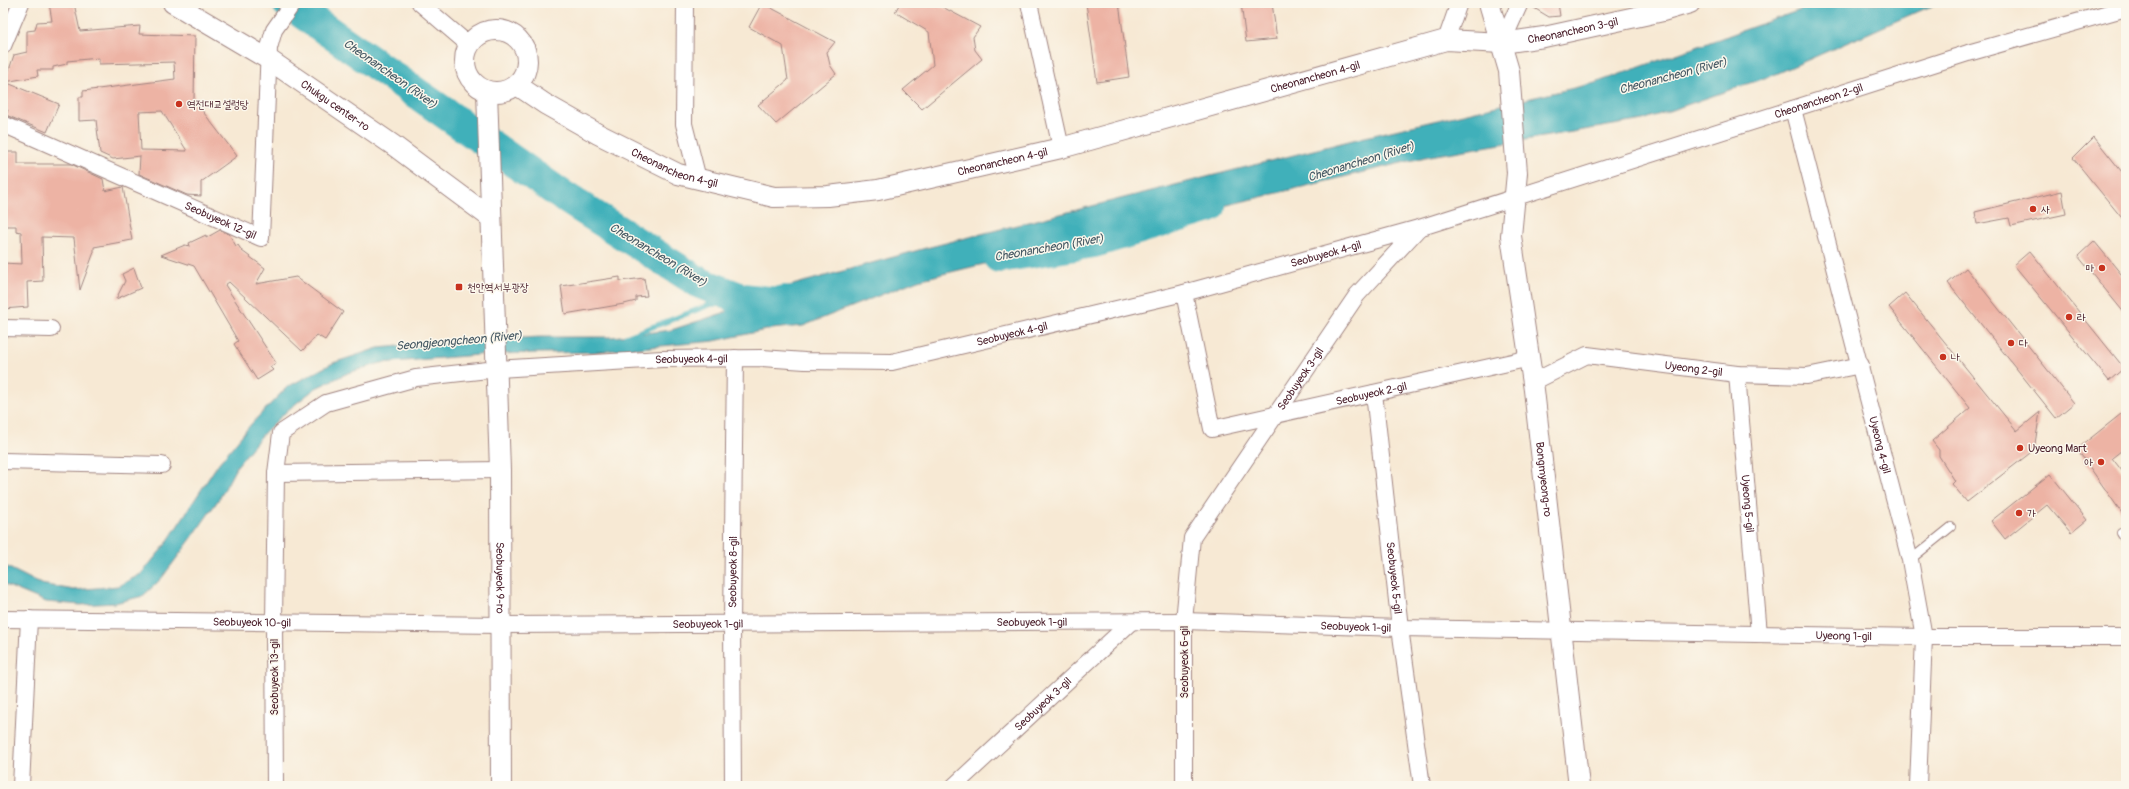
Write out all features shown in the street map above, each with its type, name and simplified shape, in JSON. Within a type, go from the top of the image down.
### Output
[{"type":"street","points":[[3,46],[21,3]]},
{"type":"street","name":"Chukgu center-ro","points":[[173,3],[268,59],[491,212]]},
{"type":"street","name":"Seobuyeok 12-gil","points":[[3,124],[261,238],[268,59],[274,30],[293,3]]},
{"type":"street","points":[[420,3],[469,45]]},
{"type":"street","points":[[685,3],[684,124],[698,179]]},
{"type":"street","points":[[1029,3],[1061,148]]},
{"type":"street","points":[[1446,40],[1459,3]]},
{"type":"street","points":[[1488,3],[1502,43]]},
{"type":"street","points":[[1502,43],[1503,3]]},
{"type":"street","points":[[1502,43],[1520,3]]},
{"type":"street","name":"Cheonancheon 3-gil","points":[[1502,43],[1544,37],[1663,11],[1690,3]]},
{"type":"street","name":"Cheonancheon 2-gil","points":[[1513,199],[1968,53],[2126,8]]},
{"type":"street","points":[[501,30],[516,37],[523,45],[527,55],[525,71],[516,84],[503,91],[487,91],[479,87],[467,72],[465,63],[469,45],[476,37],[485,31],[501,30]]},
{"type":"street","name":"Cheonancheon 4-gil","points":[[516,84],[545,104],[598,134],[678,174],[774,197],[828,196],[878,190],[1061,148],[1446,40],[1502,43]]},
{"type":"street","name":"Bongmyeong-ro","points":[[1502,43],[1509,72],[1517,172],[1513,199],[1511,236],[1533,382],[1579,786]]},
{"type":"street","points":[[487,91],[491,212]]},
{"type":"street","name":"Uyeong 4-gil","points":[[1793,109],[1861,364],[1910,560],[1924,638],[1918,786]]},
{"type":"street","name":"Seobuyeok 4-gil","points":[[276,473],[281,433],[326,403],[416,378],[497,369],[662,359],[735,358],[892,362],[1184,293],[1419,228],[1513,199]]},
{"type":"street","name":"Seobuyeok 9-ro","points":[[491,212],[500,470],[501,786]]},
{"type":"street","name":"Seobuyeok 3-gil","points":[[1192,538],[1274,415],[1357,295],[1419,228]]},
{"type":"street","name":"Seobuyeok 2-gil","points":[[1184,293],[1212,429],[1530,358]]},
{"type":"street","points":[[3,328],[51,328]]},
{"type":"street","name":"Uyeong 2-gil","points":[[1533,382],[1587,355],[1737,374],[1807,376],[1861,364]]},
{"type":"street","name":"Seobuyeok 8-gil","points":[[733,786],[732,624],[735,358]]},
{"type":"street","name":"Uyeong 5-gil","points":[[1737,374],[1759,634]]},
{"type":"street","name":"Seobuyeok 5-gil","points":[[1374,393],[1400,628],[1422,786]]},
{"type":"street","points":[[3,462],[162,465]]},
{"type":"street","points":[[276,473],[500,470]]},
{"type":"street","name":"Seobuyeok 13-gil","points":[[275,786],[274,622],[276,473]]},
{"type":"street","name":"Seobuyeok 6-gil","points":[[1184,786],[1184,621],[1192,538]]},
{"type":"street","name":"Seobuyeok 10-gil","points":[[3,619],[501,625]]},
{"type":"street","points":[[21,786],[28,619]]},
{"type":"street","name":"Seobuyeok 1-gil","points":[[501,625],[1184,621],[1400,628],[1562,629]]},
{"type":"street","name":"Seobuyeok 3-gil","points":[[954,786],[1131,622]]},
{"type":"street","name":"Uyeong 1-gil","points":[[1562,629],[1924,638],[2126,637]]},
{"type":"lane","points":[[1910,560],[1951,528]]},
{"type":"water","points":[[1820,3],[1942,3],[1921,10],[1776,74],[1643,120],[1430,156],[918,280],[803,326],[771,329],[714,341],[597,352],[490,354],[381,363],[348,373],[316,388],[288,410],[264,433],[237,466],[221,496],[191,539],[161,579],[143,596],[115,603],[81,605],[46,602],[3,584],[3,565],[41,584],[74,590],[118,586],[141,574],[165,545],[218,464],[252,423],[287,387],[333,363],[378,348],[442,342],[541,337],[612,337],[671,330],[726,312],[742,299],[926,248],[1361,138],[1595,83]]},
{"type":"building","points":[[49,3],[74,3],[80,31],[140,26],[139,34],[195,36],[194,100],[237,156],[201,182],[201,196],[187,195],[139,174],[140,156],[113,159],[100,153],[96,120],[79,121],[79,97],[83,97],[83,91],[175,79],[174,62],[99,64],[99,58],[67,61],[67,64],[53,67],[53,70],[37,70],[38,76],[5,82],[14,55],[27,52],[27,31],[35,30],[37,22],[52,21]],"holes":[[[162,111],[187,151],[141,150],[139,112]]]},
{"type":"building","points":[[762,3],[835,42],[827,52],[830,65],[836,74],[776,124],[758,105],[788,80],[783,46],[749,27]]},
{"type":"building","points":[[900,3],[935,3],[980,27],[973,37],[975,50],[982,59],[922,109],[903,90],[933,65],[929,32],[895,12]]},
{"type":"building","points":[[1086,3],[1119,3],[1129,77],[1097,82]]},
{"type":"building","points":[[1241,3],[1272,3],[1277,39],[1246,42]]},
{"type":"building","points":[[1529,3],[1558,3],[1560,16],[1549,17],[1529,5]]},
{"type":"building","points":[[3,81],[59,104],[47,132],[6,115],[8,110],[5,109],[6,105],[3,103]]},
{"type":"building","points":[[2094,137],[2126,177],[2126,223],[2073,158]]},
{"type":"building","points":[[3,152],[18,152],[18,164],[71,164],[103,179],[105,191],[123,187],[132,240],[94,247],[94,252],[80,290],[74,238],[42,237],[43,281],[27,282],[28,307],[3,309],[3,263],[22,264],[21,232],[16,231],[16,226],[3,226]]},
{"type":"building","name":"사","points":[[2062,191],[2066,214],[2011,226],[2009,218],[1977,224],[1975,212]]},
{"type":"building","points":[[220,230],[229,234],[236,246],[238,245],[242,251],[265,268],[256,284],[296,277],[343,312],[325,340],[317,335],[302,351],[229,282],[225,285],[276,363],[270,367],[273,370],[257,380],[234,344],[238,341],[194,266],[161,255],[185,245],[190,246],[189,243],[206,235],[206,238]]},
{"type":"building","name":"마","points":[[2094,241],[2126,280],[2126,315],[2078,256]]},
{"type":"building","name":"라","points":[[2030,251],[2124,368],[2109,381],[2014,265]]},
{"type":"building","points":[[134,268],[141,288],[116,299],[125,281],[122,274]]},
{"type":"building","name":"다","points":[[1966,268],[2074,403],[2056,418],[1948,283]]},
{"type":"building","points":[[620,277],[620,281],[644,278],[647,296],[636,297],[636,301],[624,304],[565,314],[561,286]]},
{"type":"building","points":[[1905,293],[2017,431],[2040,412],[2034,450],[1967,502],[1952,484],[1955,481],[1939,456],[1939,450],[1932,441],[1970,408],[1889,307]]},
{"type":"building","name":"아","points":[[2126,410],[2126,447],[2112,458],[2126,476],[2126,519],[2077,449]]},
{"type":"building","name":"가","points":[[2050,474],[2087,520],[2071,533],[2047,505],[2005,539],[1991,521]]},
{"type":"waterway","name":"Cheonancheon (River)","points":[[288,3],[563,196],[700,283],[742,299],[778,303],[785,301]]},
{"type":"waterway","name":"Cheonancheon (River)","points":[[999,257],[1094,242],[1210,207]]},
{"type":"waterway","name":"Seongjeongcheon (River)","points":[[626,337],[712,304],[744,304]]},
{"type":"place","name":"역전대교설렁탕","points":[[179,104]]},
{"type":"place","name":"사","points":[[2033,209]]},
{"type":"place","name":"마","points":[[2102,268]]},
{"type":"place","name":"천안역서부광장","points":[[459,287]]},
{"type":"place","name":"라","points":[[2069,317]]},
{"type":"place","name":"다","points":[[2011,343]]},
{"type":"place","name":"나","points":[[1943,357]]},
{"type":"place","name":"Uyeong Mart","points":[[2020,448]]},
{"type":"place","name":"아","points":[[2101,462]]},
{"type":"place","name":"가","points":[[2019,513]]}]
